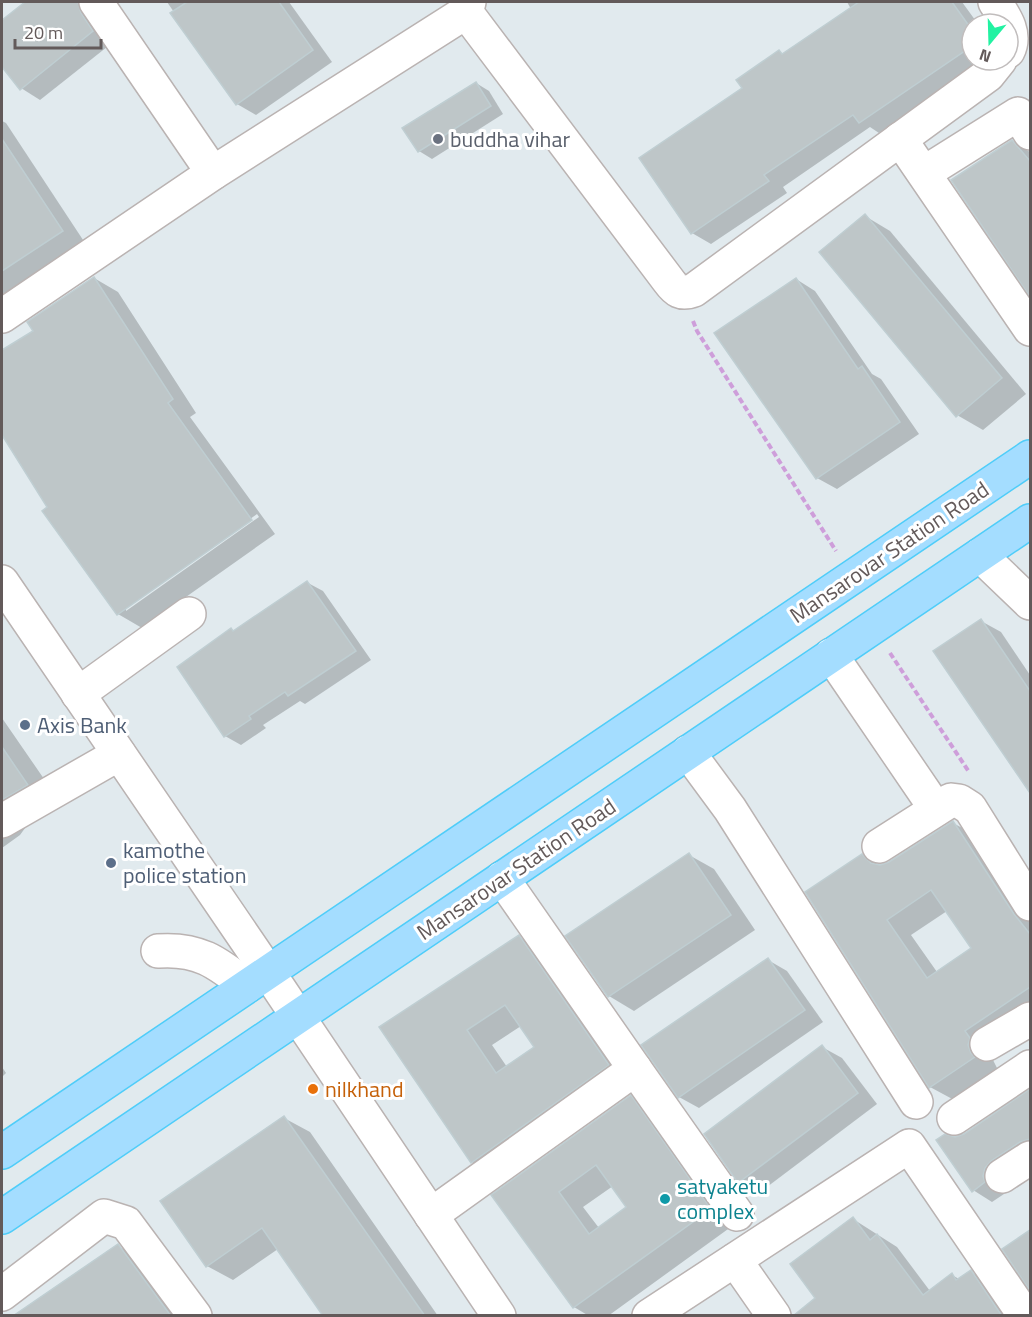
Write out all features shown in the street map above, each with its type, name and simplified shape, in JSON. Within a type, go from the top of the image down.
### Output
[{"type":"main road","name":"Mansarovar Station Road","points":[[2,1152],[1030,457]]},
{"type":"main road","name":"Mansarovar Station Road","points":[[2,1217],[1030,520]]},
{"type":"main road","points":[[848,580],[872,627]]},
{"type":"street","points":[[96,2],[213,173]]},
{"type":"street","points":[[2,316],[213,173],[468,7],[668,280],[676,290],[685,293],[694,290],[990,72]]},
{"type":"street","points":[[924,173],[1018,114],[1030,133]]},
{"type":"street","points":[[900,139],[1030,329]]},
{"type":"street","points":[[980,555],[1030,603]]},
{"type":"street","points":[[2,582],[13,623],[78,694],[118,754],[257,979],[298,1016],[499,1316]]},
{"type":"street","points":[[78,694],[189,614]]},
{"type":"street","points":[[831,655],[936,809]]},
{"type":"street","points":[[688,752],[730,809],[916,1102]]},
{"type":"street","points":[[2,821],[118,754]]},
{"type":"street","points":[[879,846],[951,800],[960,801],[970,808],[1030,904]]},
{"type":"street","points":[[502,878],[737,1214]]},
{"type":"street","points":[[158,951],[175,950],[203,955],[257,979]]},
{"type":"street","points":[[987,1044],[1030,1019]]},
{"type":"street","points":[[954,1118],[1030,1067]]},
{"type":"street","points":[[431,1215],[635,1069]]},
{"type":"street","points":[[649,1316],[909,1146],[1025,1316]]},
{"type":"street","points":[[1018,1184],[1030,1158]]},
{"type":"street","points":[[2,1293],[104,1216],[126,1223],[195,1316]]},
{"type":"street","points":[[735,1260],[774,1316]]},
{"type":"path","points":[[685,293],[697,331],[848,580]]},
{"type":"path","points":[[872,627],[973,778]]},
{"type":"building","points":[[25,2],[78,2],[81,13],[93,31],[20,90],[2,67],[2,20]]},
{"type":"building","points":[[187,2],[279,2],[313,50],[236,105],[170,13]]},
{"type":"building","points":[[859,2],[952,2],[960,13],[960,54],[859,123],[853,115],[764,175],[769,181],[691,234],[639,158],[742,88],[736,80],[779,50],[782,54]]},
{"type":"building","points":[[476,82],[491,106],[418,152],[402,128]]},
{"type":"building","points":[[2,139],[63,231],[2,271]]},
{"type":"building","points":[[1012,140],[1030,161],[1030,297],[951,180]]},
{"type":"building","points":[[865,214],[1002,378],[956,417],[819,252]]},
{"type":"building","points":[[94,277],[173,399],[168,403],[252,520],[117,615],[42,511],[47,507],[2,435],[2,350],[33,331],[27,322]]},
{"type":"building","points":[[796,278],[858,369],[862,366],[900,422],[816,479],[714,333]]},
{"type":"building","points":[[307,581],[356,651],[288,696],[285,692],[249,716],[251,719],[224,737],[177,667],[231,628],[233,631]]},
{"type":"building","points":[[981,619],[1030,691],[1030,793],[933,651]]},
{"type":"building","points":[[2,747],[28,785],[2,800]]},
{"type":"building","points":[[953,821],[1014,914],[1030,934],[1030,987],[965,1031],[970,1038],[968,1045],[971,1053],[975,1057],[929,1088],[805,892],[862,854],[871,863],[880,865],[889,862]],"holes":[[[931,890],[971,948],[927,978],[887,920]]]},
{"type":"building","points":[[689,853],[731,915],[608,997],[565,936]]},
{"type":"building","points":[[519,935],[609,1065],[471,1163],[379,1027]],"holes":[[[505,1005],[534,1047],[496,1073],[467,1030]]]},
{"type":"building","points":[[768,958],[805,1010],[678,1098],[641,1045]]},
{"type":"building","points":[[822,1045],[858,1093],[738,1183],[704,1134]]},
{"type":"building","points":[[1030,1089],[1030,1139],[1020,1142],[991,1161],[985,1168],[983,1176],[985,1182],[972,1192],[936,1140],[945,1134],[955,1137],[964,1134]]},
{"type":"building","name":"satyaketu complex","points":[[631,1095],[711,1209],[573,1308],[491,1195]],"holes":[[[596,1165],[626,1207],[589,1234],[559,1192]]]},
{"type":"building","points":[[284,1116],[425,1316],[323,1316],[262,1228],[206,1267],[160,1201]]},
{"type":"building","points":[[853,1217],[870,1240],[877,1234],[923,1295],[952,1273],[956,1280],[971,1270],[1002,1316],[793,1316],[815,1298],[790,1264]]},
{"type":"building","points":[[1030,1230],[1030,1291],[1002,1249]]},
{"type":"building","points":[[118,1244],[171,1316],[13,1316]]},
{"type":"place","name":"buddha vihar","points":[[438,139]]},
{"type":"place","name":"Axis Bank","points":[[25,725]]},
{"type":"place","name":"kamothe police station","points":[[111,863]]},
{"type":"place","name":"nilkhand","points":[[313,1089]]},
{"type":"place","name":"satyaketu complex","points":[[665,1199]]}]
